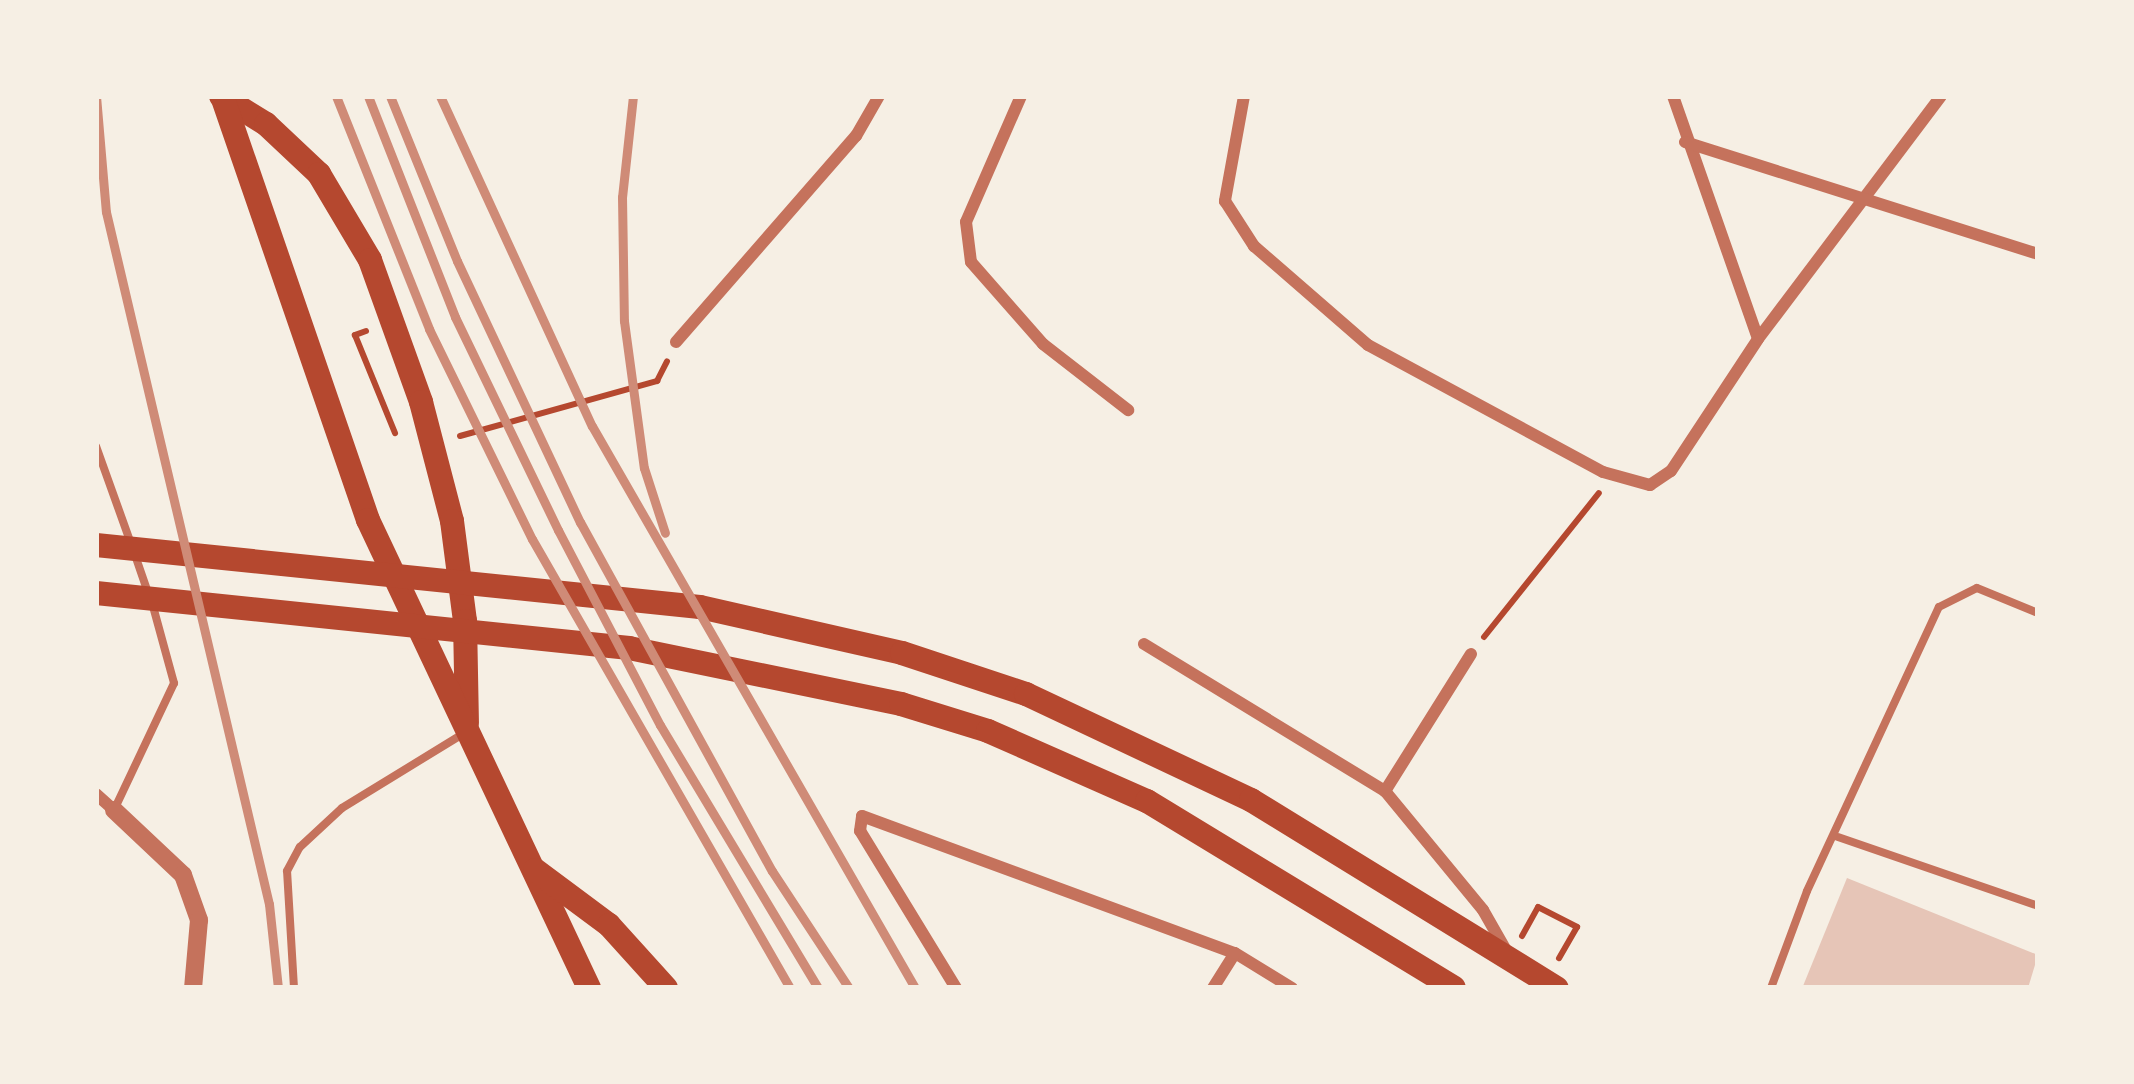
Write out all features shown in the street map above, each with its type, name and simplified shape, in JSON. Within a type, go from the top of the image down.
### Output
[{"type":"highway","points":[[221,96],[368,520],[589,988]]},
{"type":"highway","points":[[221,96],[266,124],[320,174],[370,260],[421,402],[452,521],[466,621],[467,731]]},
{"type":"highway","points":[[96,545],[700,607],[880,647],[1026,694],[1251,800],[1557,988]]},
{"type":"highway","points":[[96,593],[629,648],[812,681],[988,731],[1147,801],[1454,988]]},
{"type":"highway","points":[[535,870],[609,925],[665,988]]},
{"type":"street","points":[[676,342],[856,136],[879,96]]},
{"type":"street","points":[[1021,96],[966,222],[971,262],[1043,344],[1127,410]]},
{"type":"street","points":[[1244,96],[1225,201],[1254,246],[1369,345],[1614,477],[1650,485],[1671,471],[1758,340],[1870,201],[1941,96]]},
{"type":"street","points":[[1673,96],[1685,142],[1758,340]]},
{"type":"street","points":[[1685,142],[2038,254]]},
{"type":"street","points":[[1144,644],[1385,791],[1483,910],[1510,959]]},
{"type":"street","points":[[1385,791],[1471,654]]},
{"type":"street","points":[[96,794],[183,875],[200,920],[193,988]]},
{"type":"street","points":[[956,988],[860,831],[862,816],[1234,952],[1292,988]]},
{"type":"street","points":[[1213,988],[1234,952]]},
{"type":"lane","points":[[96,446],[174,665],[169,700],[114,810]]},
{"type":"lane","points":[[1772,988],[1808,891],[1838,837],[1939,607],[1977,588],[2038,613]]},
{"type":"lane","points":[[294,988],[287,872],[300,847],[342,808],[467,731]]},
{"type":"lane","points":[[1838,837],[2038,906]]},
{"type":"path","points":[[355,335],[403,452]]},
{"type":"path","points":[[449,439],[657,381]]},
{"type":"path","points":[[1471,654],[1614,477]]},
{"type":"path","points":[[1538,907],[1576,927]]},
{"type":"building","points":[[1847,878],[2038,955],[2028,988],[1803,986]]},
{"type":"railway","points":[[96,96],[106,212],[269,904],[278,988]]},
{"type":"railway","points":[[336,96],[429,329],[532,539],[790,988]]},
{"type":"railway","points":[[368,96],[455,317],[558,530],[660,725],[818,988]]},
{"type":"railway","points":[[390,96],[457,261],[580,522],[772,871],[849,988]]},
{"type":"railway","points":[[440,96],[592,426],[915,988]]},
{"type":"railway","points":[[633,96],[622,197],[624,321],[644,468],[665,533]]}]
